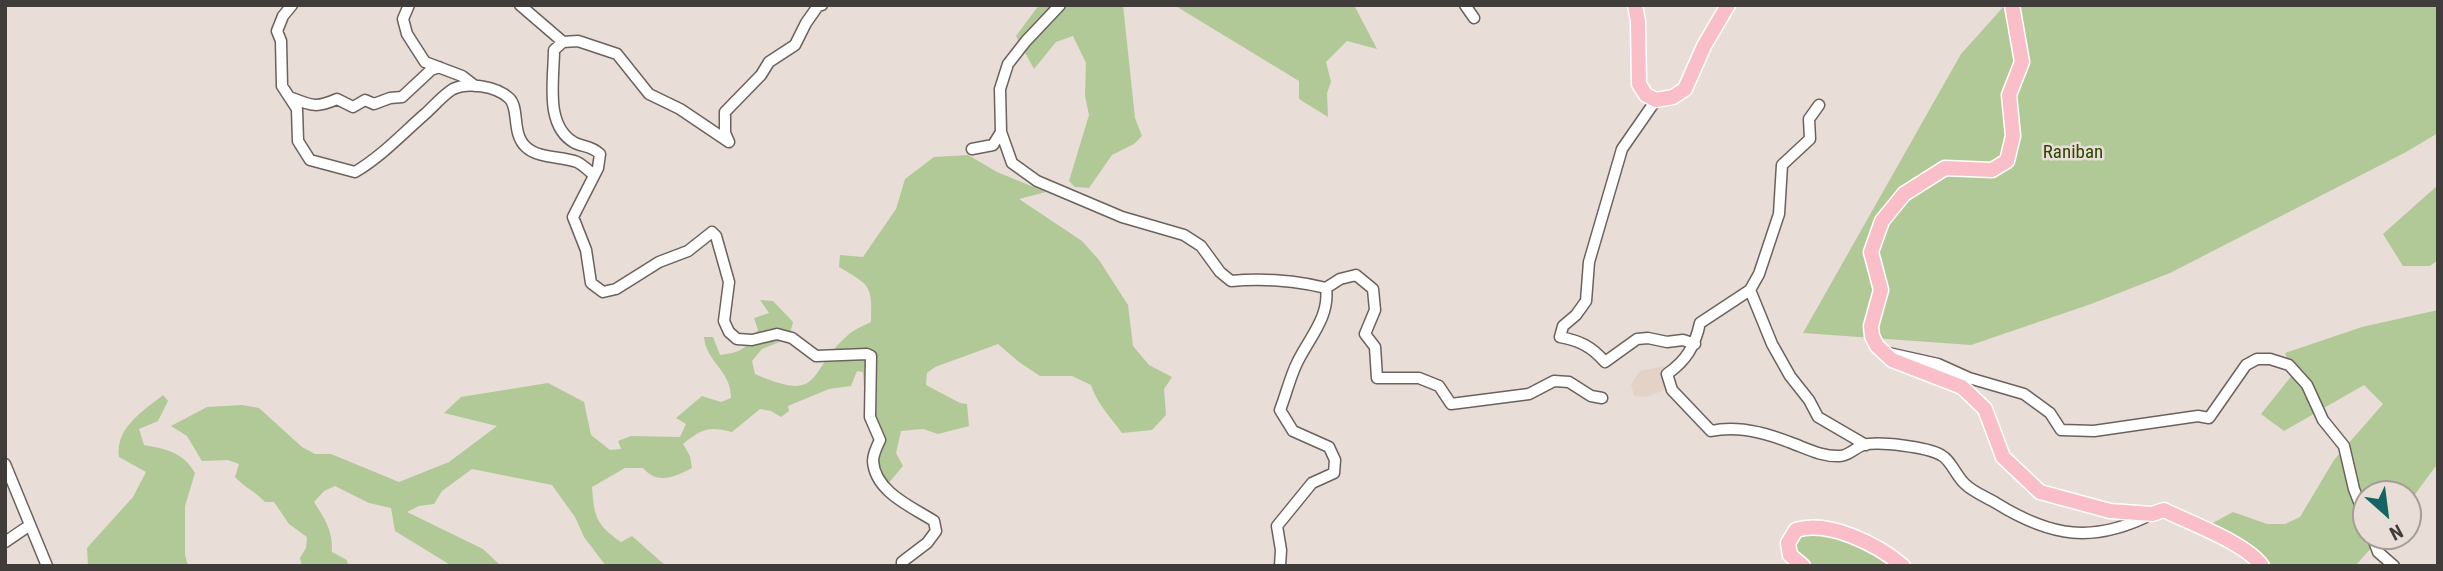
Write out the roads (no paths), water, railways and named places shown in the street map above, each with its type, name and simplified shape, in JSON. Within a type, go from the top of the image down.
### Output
[{"type":"main road","points":[[1634,5],[1638,21],[1639,84],[1646,95],[1656,100],[1673,97],[1685,89],[1709,36],[1728,5]]},
{"type":"main road","points":[[2012,5],[2022,62],[2009,95],[2013,136],[2007,161],[1992,170],[1945,169],[1904,194],[1882,221],[1871,252],[1881,290],[1871,331],[1874,341],[1892,360],[1962,387],[1985,409],[2003,457],[2040,492],[2110,511],[2151,514],[2164,510],[2220,536],[2257,559],[2262,566]]},
{"type":"main road","points":[[1803,566],[1790,555],[1788,543],[1796,530],[1823,527],[1872,544],[1903,566]]},
{"type":"street","points":[[292,5],[283,16],[277,31],[281,41],[282,86],[297,109],[298,141],[310,160],[355,172],[376,160],[451,90],[468,84],[494,90],[509,98],[520,139],[527,148],[578,163],[594,175]]},
{"type":"street","points":[[409,5],[403,19],[407,34],[425,62],[462,76],[475,86]]},
{"type":"street","points":[[520,5],[564,42]]},
{"type":"street","points":[[822,5],[818,6],[806,23],[795,45],[769,62],[761,75],[725,112],[725,132],[729,142],[680,109],[649,94],[617,54],[578,41],[564,42],[554,50],[555,121],[562,132],[576,143],[591,146],[600,154],[598,168],[573,218],[586,250],[592,283],[598,289],[603,292],[616,289],[659,262],[688,251],[712,232],[716,236],[729,282],[724,321],[729,332],[737,339],[752,340],[777,334],[792,338],[816,356],[872,356],[870,417],[880,440],[873,459],[876,474],[884,487],[895,497],[934,521],[936,531],[927,543],[902,562],[902,566]]},
{"type":"street","points":[[1059,5],[1008,64],[1000,89],[1001,132],[1012,163],[1037,181],[1122,217],[1184,236],[1201,246],[1220,272],[1231,281],[1264,278],[1326,288],[1340,279],[1356,275],[1373,289],[1375,310],[1365,334],[1375,347],[1377,378],[1419,378],[1439,386],[1451,404],[1529,394],[1554,381],[1569,382],[1591,396],[1602,398]]},
{"type":"street","points":[[1465,5],[1474,18]]},
{"type":"street","points":[[292,98],[312,106],[322,106],[337,99],[353,107],[365,100],[374,104],[402,97],[439,66]]},
{"type":"street","points":[[1656,100],[1622,149],[1589,262],[1586,301],[1576,315],[1563,326],[1560,337],[1579,341],[1593,348],[1605,362],[1637,339],[1667,342],[1683,340],[1695,344]]},
{"type":"street","points":[[1819,105],[1809,119],[1810,139],[1782,165],[1779,214],[1759,274],[1749,290],[1700,323],[1695,344],[1681,365],[1667,374],[1672,390],[1711,431],[1726,428],[1756,432],[1831,456],[1843,457],[1866,445],[1887,442],[1942,455],[1965,484],[2022,519],[2048,528],[2081,534],[2127,526],[2151,514]]},
{"type":"street","points":[[972,149],[993,145],[1001,132]]},
{"type":"street","points":[[1280,566],[1281,550],[1277,526],[1312,483],[1334,473],[1335,460],[1329,447],[1293,431],[1280,410],[1296,364],[1312,339],[1328,302],[1326,288]]},
{"type":"street","points":[[1749,290],[1772,344],[1818,417],[1866,445]]},
{"type":"street","points":[[1884,352],[1938,364],[1969,378],[2024,394],[2050,413],[2061,430],[2094,431],[2198,416],[2209,418],[2246,365],[2257,359],[2270,359],[2289,365],[2307,385],[2323,420],[2344,446],[2352,480]]},
{"type":"street","points":[[5,464],[47,566]]},
{"type":"street","points":[[5,542],[30,525]]},
{"type":"street","points":[[2377,550],[2394,566]]},
{"type":"park label","name":"Raniban","points":[[2073,153]]}]
